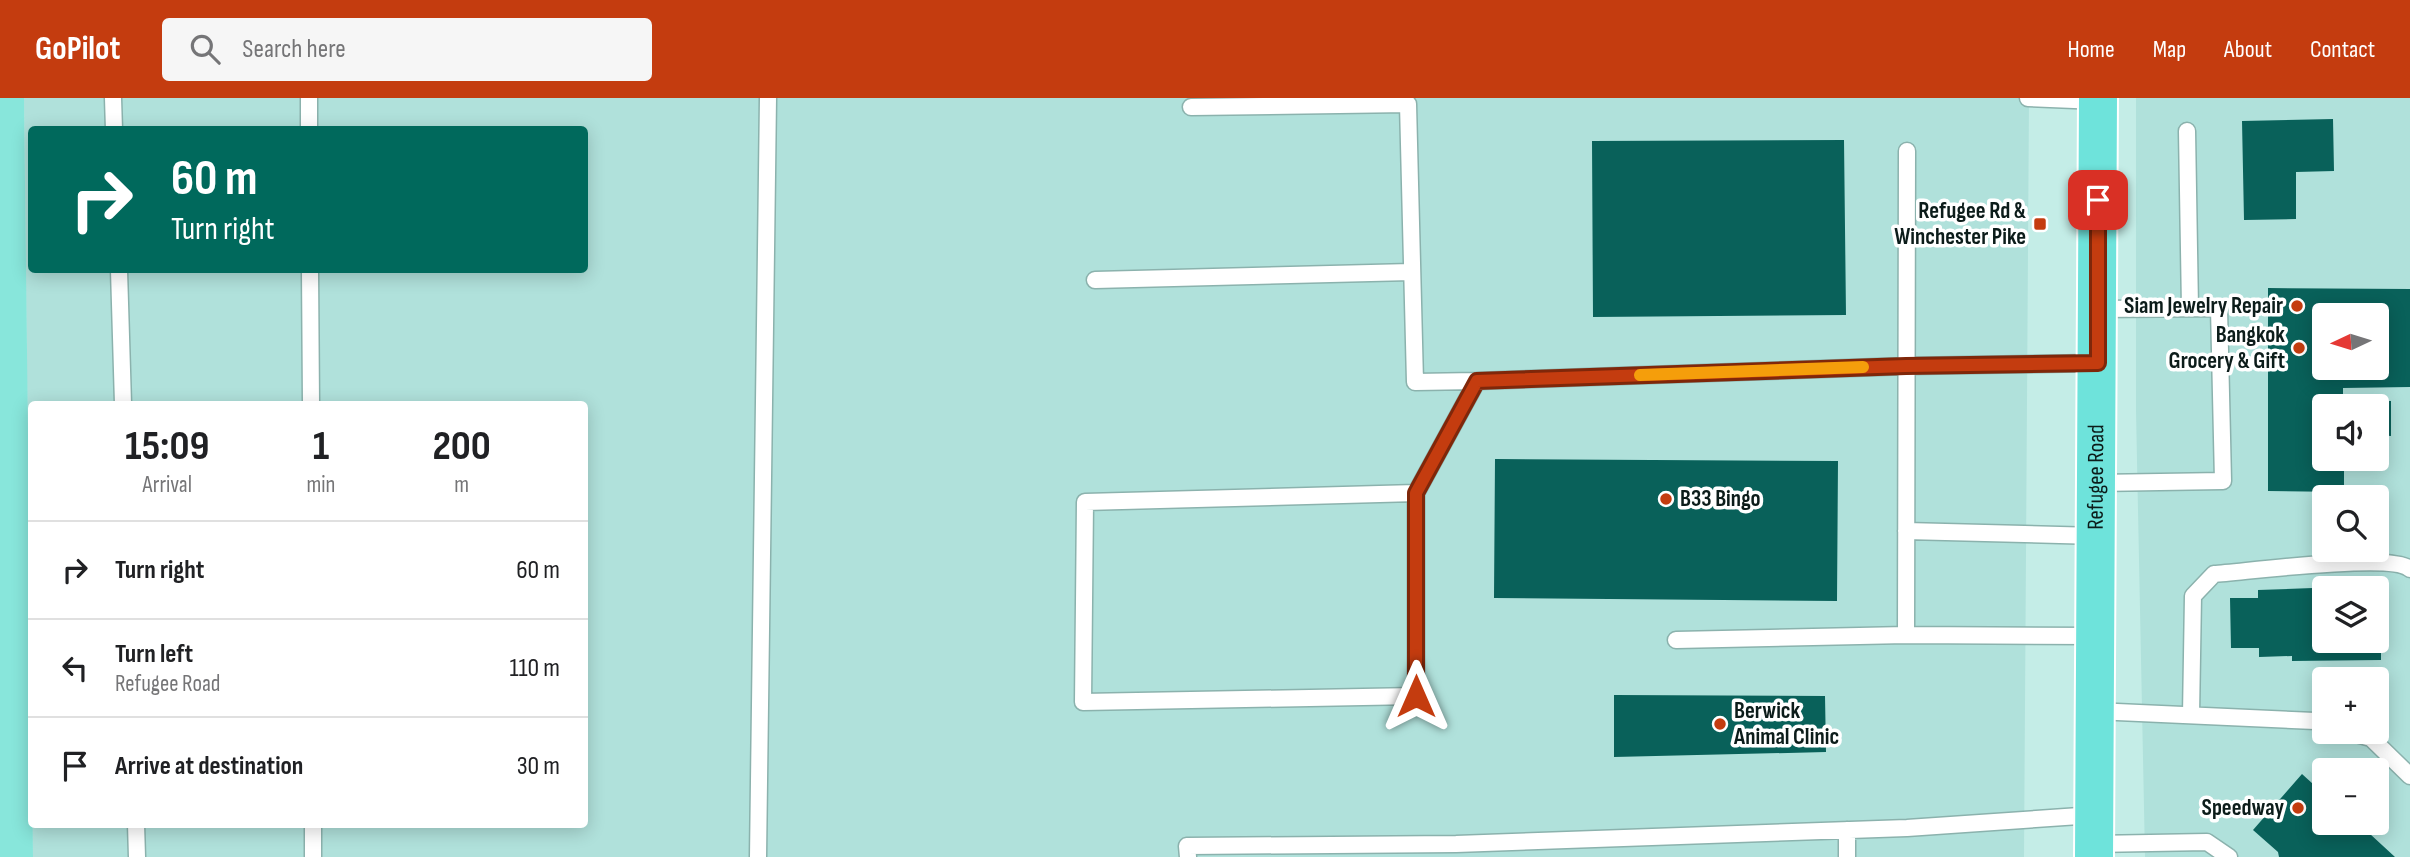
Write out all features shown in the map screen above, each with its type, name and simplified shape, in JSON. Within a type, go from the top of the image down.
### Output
[{"type":"main road","name":"Refugee Road","points":[[2094,839],[2098,100]]},
{"type":"lane","points":[[113,98],[114,126]]},
{"type":"lane","points":[[309,98],[309,126]]},
{"type":"lane","points":[[758,857],[768,98]]},
{"type":"lane","points":[[2028,98],[2098,100]]},
{"type":"lane","points":[[1191,107],[1408,104],[1415,382],[1906,366],[2098,363]]},
{"type":"lane","points":[[2187,131],[2190,308]]},
{"type":"lane","points":[[1906,635],[1907,151]]},
{"type":"lane","points":[[1095,280],[1411,272]]},
{"type":"lane","points":[[119,273],[123,401]]},
{"type":"lane","points":[[310,273],[311,401]]},
{"type":"lane","points":[[2096,483],[2223,481],[2219,308],[2098,309]]},
{"type":"lane","points":[[1416,493],[1085,502],[1083,702],[1416,696],[1416,493],[1477,381]]},
{"type":"lane","points":[[1906,531],[2096,536]]},
{"type":"lane","points":[[2190,715],[2193,596],[2214,574],[2370,561],[2405,565],[2410,569]]},
{"type":"lane","points":[[1676,640],[1906,635],[2095,636]]},
{"type":"lane","points":[[2095,711],[2312,721]]},
{"type":"lane","points":[[2377,744],[2410,776]]},
{"type":"lane","points":[[136,828],[137,857]]},
{"type":"lane","points":[[313,828],[313,857]]},
{"type":"lane","points":[[1847,830],[1847,857]]},
{"type":"lane","points":[[1188,857],[1187,846],[1457,850],[1847,830],[2207,842],[2229,857]]},
{"type":"shaded area","points":[[0,98],[24,98],[28,435],[28,828],[33,828],[33,857],[0,857]]},
{"type":"shaded area","points":[[24,98],[2029,98],[2024,857],[33,857],[32,828],[588,828],[588,401],[28,401],[28,471]]},
{"type":"shaded area","points":[[2136,98],[2410,98],[2410,857],[2145,857],[2136,411]]},
{"type":"building","points":[[2333,119],[2334,171],[2296,172],[2296,219],[2244,220],[2242,121]]},
{"type":"building","points":[[1844,140],[1846,315],[1593,317],[1592,141]]},
{"type":"building","points":[[2268,288],[2410,289],[2410,387],[2343,388],[2343,394],[2312,394],[2312,471],[2344,471],[2344,485],[2312,485],[2312,492],[2268,491]]},
{"type":"building","points":[[2389,401],[2391,401],[2389,436]]},
{"type":"building","name":"B33 Bingo","points":[[1495,459],[1838,461],[1837,601],[1494,598]]},
{"type":"building","points":[[2312,588],[2312,653],[2381,653],[2381,660],[2292,661],[2292,656],[2259,657],[2259,648],[2231,648],[2230,598],[2258,598],[2258,590]]},
{"type":"building","name":"Berwick Animal Clinic","points":[[1614,695],[1825,696],[1826,752],[1614,757]]},
{"type":"building","name":"Speedway","points":[[2302,774],[2312,783],[2312,835],[2371,835],[2395,857],[2279,857],[2278,852],[2253,830]]},
{"type":"slow traffic","points":[[1640,375],[1863,367]]},
{"type":"place","name":"Refugee Rd & Winchester Pike","points":[[2040,224]]},
{"type":"place","name":"Siam Jewelry Repair","points":[[2297,306]]},
{"type":"place","name":"Bangkok Grocery & Gift","points":[[2299,348]]},
{"type":"place","name":"B33 Bingo","points":[[1666,499]]},
{"type":"place","name":"Berwick Animal Clinic","points":[[1720,724]]},
{"type":"place","name":"Speedway","points":[[2298,808]]},
{"type":"route","points":[[1416,696],[1416,493],[1477,381],[1906,366],[2098,363],[2098,200]]}]
